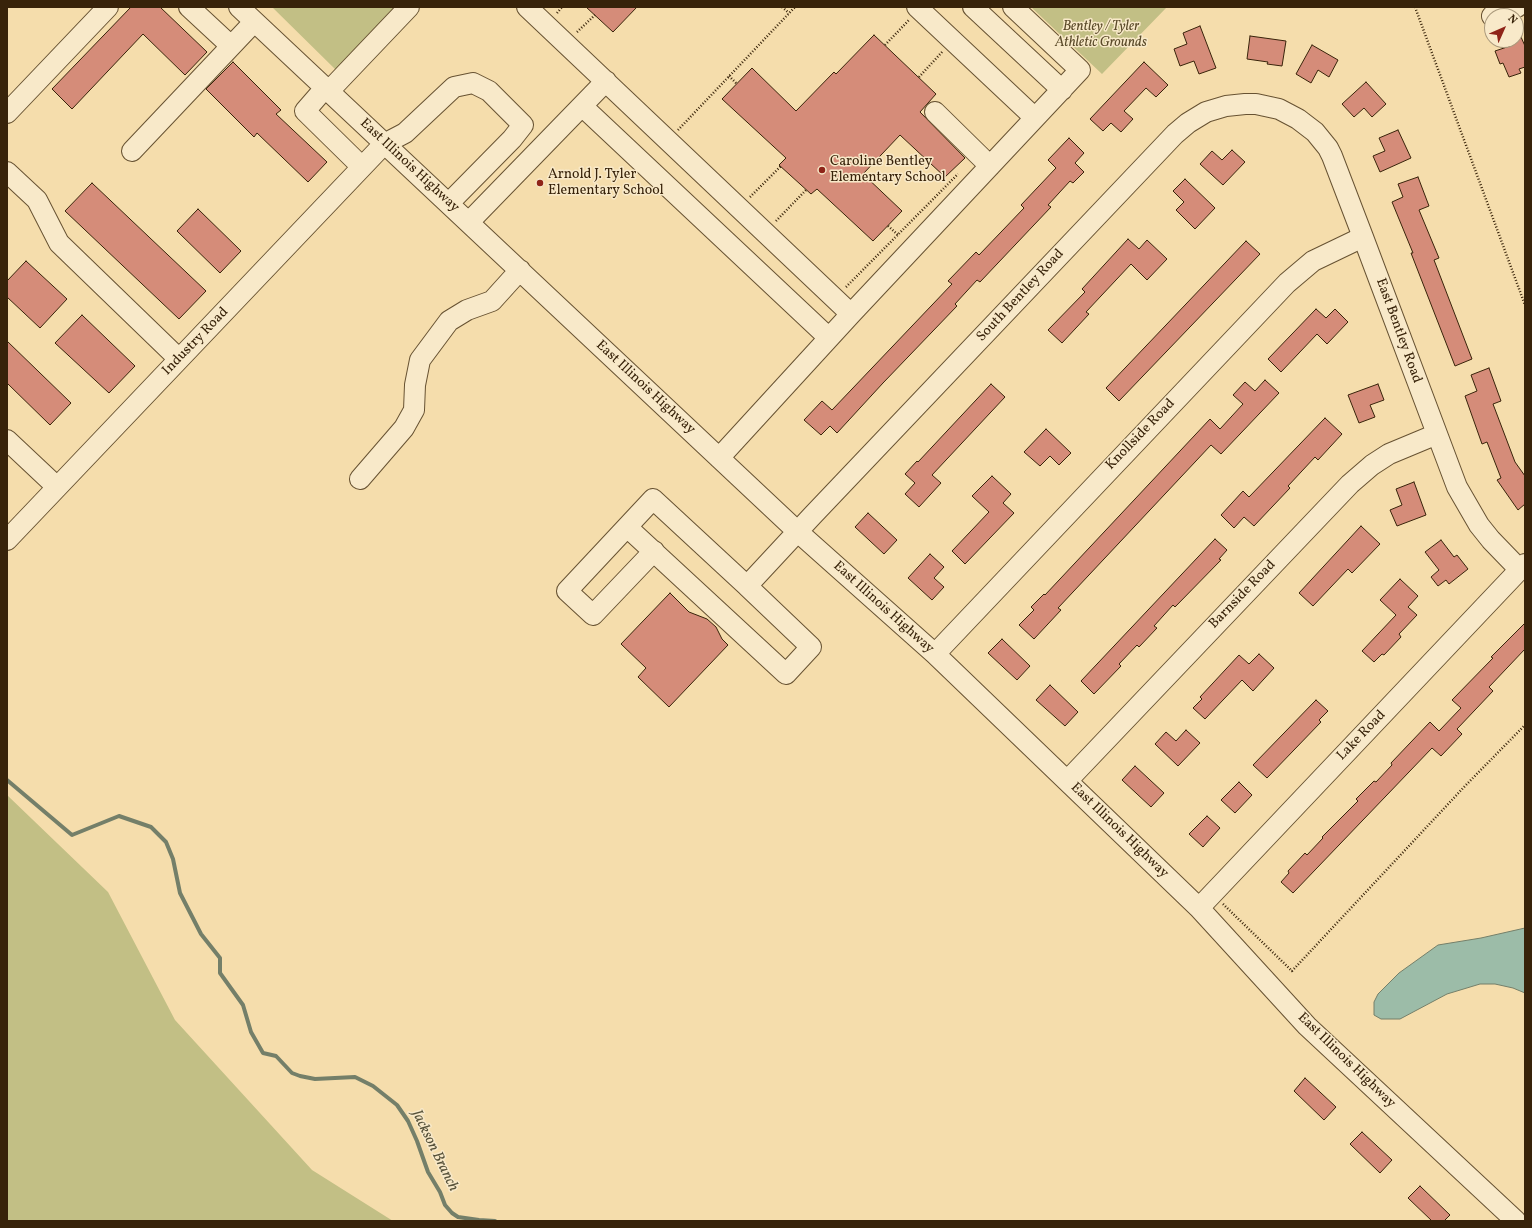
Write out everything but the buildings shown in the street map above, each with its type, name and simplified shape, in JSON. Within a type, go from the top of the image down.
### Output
[{"type":"street","points":[[7,112],[108,7]]},
{"type":"street","points":[[189,7],[231,46]]},
{"type":"street","name":"East Illinois Highway","points":[[239,7],[798,532],[935,654],[1067,781],[1205,901],[1307,1026],[1516,1221]]},
{"type":"street","points":[[362,167],[305,111],[409,7]]},
{"type":"street","points":[[527,7],[851,314]]},
{"type":"street","points":[[973,7],[1062,90]]},
{"type":"street","points":[[719,458],[851,314],[984,160],[1036,118],[1080,70],[1013,7]]},
{"type":"street","points":[[918,8],[1036,118]]},
{"type":"street","points":[[132,151],[254,22]]},
{"type":"street","points":[[469,222],[606,82]]},
{"type":"street","name":"Industry Road","points":[[7,540],[384,144],[405,133],[454,87],[473,83],[489,91],[523,125],[512,139],[448,203]]},
{"type":"street","name":"South Bentley Road","points":[[747,586],[1181,128],[1206,112],[1226,106],[1245,104],[1268,106]]},
{"type":"street","points":[[582,106],[829,338]]},
{"type":"street","name":"East Bentley Road","points":[[1268,106],[1279,109],[1298,119],[1321,139],[1332,156],[1463,500],[1491,540],[1523,567]]},
{"type":"street","points":[[934,112],[984,160]]},
{"type":"street","points":[[7,172],[37,200],[59,242],[179,359]]},
{"type":"street","name":"Knollside Road","points":[[935,654],[1287,283],[1313,261],[1364,237]]},
{"type":"street","points":[[360,479],[404,428],[414,410],[415,385],[420,360],[449,321],[467,310],[492,301],[520,270]]},
{"type":"street","name":"Barnside Road","points":[[1067,781],[1350,484],[1372,465],[1389,454],[1437,434]]},
{"type":"street","points":[[7,440],[57,488]]},
{"type":"street","points":[[627,527],[654,551],[786,674],[811,646],[654,499],[627,527],[567,591],[593,615],[654,551]]},
{"type":"street","name":"Lake Road","points":[[1205,901],[1523,567]]},
{"type":"path","points":[[554,16],[562,7]]},
{"type":"path","points":[[782,7],[789,13]]},
{"type":"path","points":[[668,141],[795,7]]},
{"type":"path","points":[[1415,7],[1525,305]]},
{"type":"path","points":[[885,45],[918,8]]},
{"type":"path","points":[[574,35],[595,15]]},
{"type":"path","points":[[919,77],[953,41]]},
{"type":"path","points":[[729,76],[737,84]]},
{"type":"path","points":[[835,299],[984,160]]},
{"type":"path","points":[[1205,901],[1292,971],[1525,725]]},
{"type":"green space","points":[[272,7],[396,7],[336,70]]},
{"type":"green space","name":"Bentley / Tyler Athletic Grounds","points":[[1031,7],[1167,7],[1102,74]]},
{"type":"green space","points":[[7,795],[108,892],[175,1020],[312,1170],[393,1221],[7,1221]]},
{"type":"shaded area","points":[[1525,928],[1525,993],[1513,988],[1495,984],[1480,984],[1447,994],[1400,1019],[1381,1019],[1374,1015],[1374,1002],[1378,994],[1399,973],[1438,945],[1481,938]]},
{"type":"waterway","name":"Jackson Branch","points":[[7,780],[72,835],[119,816],[151,827],[166,842],[173,859],[180,893],[201,934],[220,958],[220,973],[243,1005],[251,1032],[263,1053],[276,1056],[292,1073],[300,1076],[315,1079],[355,1077],[373,1086],[397,1105],[408,1121],[428,1172],[440,1192],[445,1205],[452,1213],[458,1217],[495,1221]]},
{"type":"place","name":"Caroline Bentley Elementary School","points":[[822,170]]},
{"type":"place","name":"Arnold J. Tyler Elementary School","points":[[540,183]]}]
